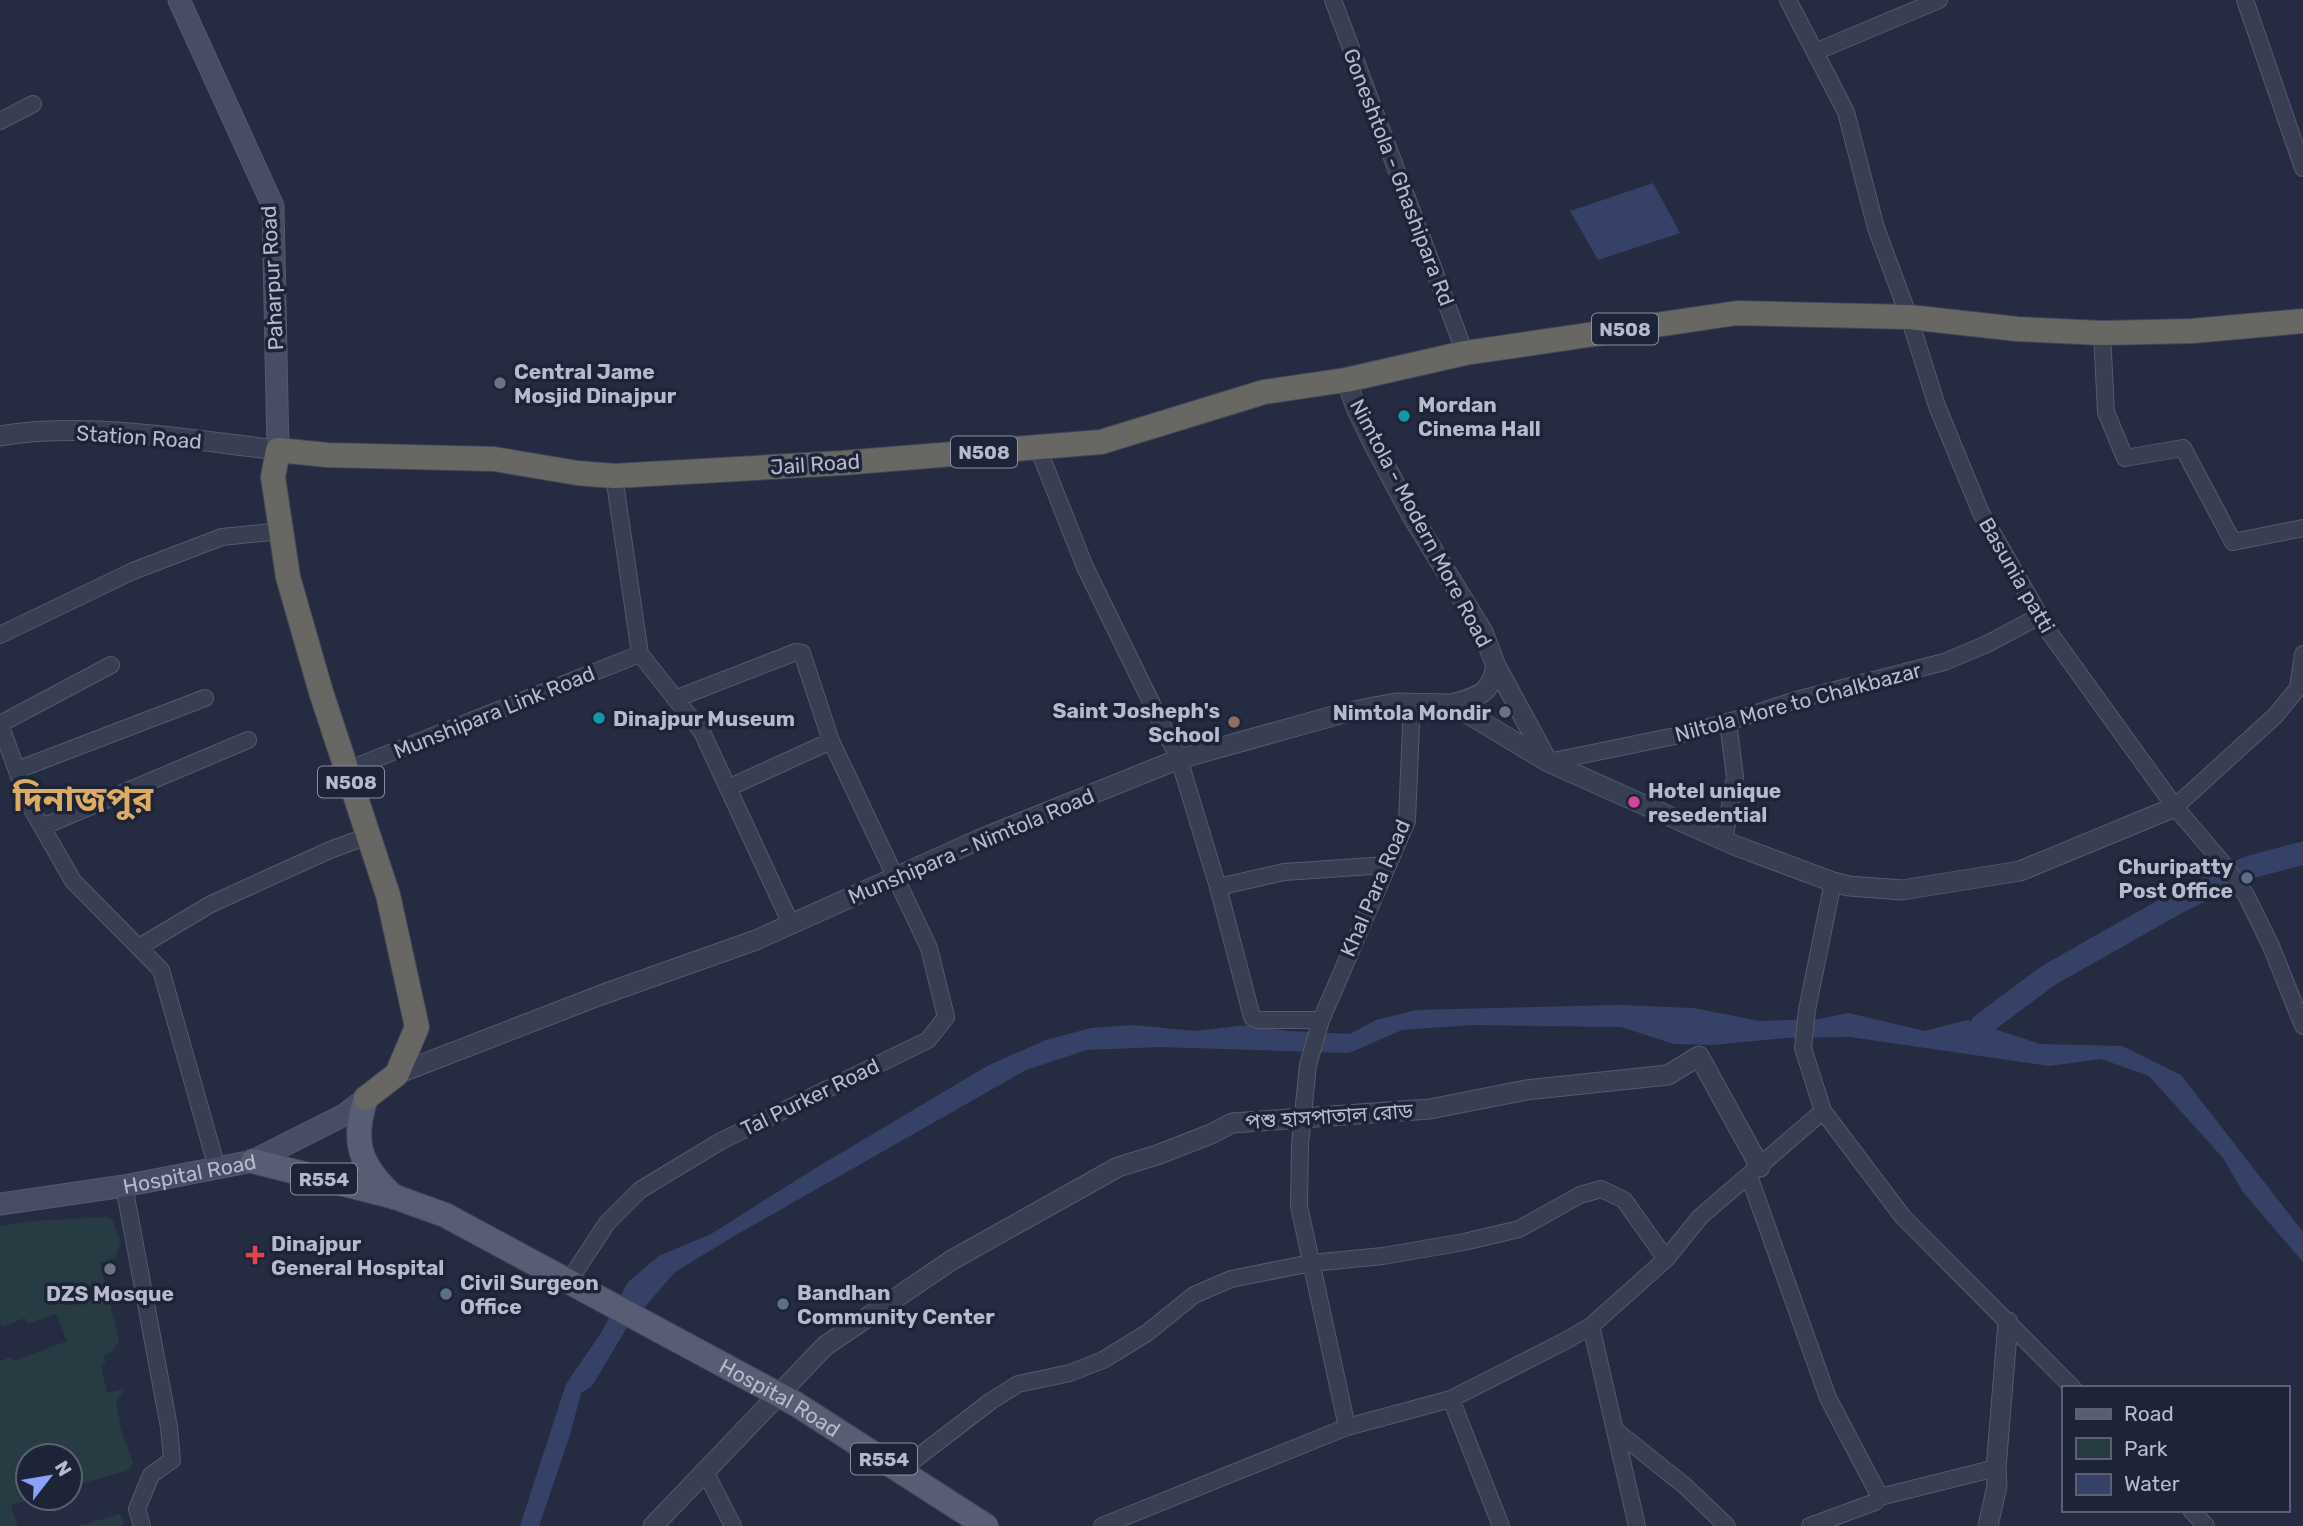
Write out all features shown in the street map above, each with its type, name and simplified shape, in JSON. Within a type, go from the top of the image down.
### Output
[{"type":"highway","name":"N508","points":[[1346,380],[1465,353],[1737,313],[1909,317],[2017,329],[2102,333],[2192,331],[2303,321]]},
{"type":"highway","name":"Jail Road","points":[[278,450],[327,455],[494,459],[577,473],[614,476],[842,463],[1101,442],[1264,391],[1346,380]]},
{"type":"highway","name":"N508","points":[[278,450],[273,477],[288,577],[321,692],[388,895],[417,1027],[397,1074],[366,1098]]},
{"type":"main road","name":"Paharpur Road","points":[[179,0],[273,206],[278,450]]},
{"type":"main road","name":"R554","points":[[366,1098],[359,1118],[360,1151],[369,1171],[395,1197]]},
{"type":"main road","name":"Hospital Road","points":[[0,1204],[124,1186],[253,1161],[344,1115],[366,1098]]},
{"type":"main road","name":"R554","points":[[253,1161],[395,1197],[445,1215],[569,1281]]},
{"type":"main road","name":"Hospital Road","points":[[569,1281],[779,1395],[986,1526]]},
{"type":"street","name":"Goneshtola - Ghashipara Rd","points":[[1332,0],[1465,353]]},
{"type":"street","name":"Basunia patti","points":[[1788,0],[1846,111],[1876,228],[1909,317],[1937,406],[1981,513],[2049,632],[2175,807],[2221,860],[2246,894],[2297,995],[2303,1026]]},
{"type":"street","points":[[1815,52],[1939,0]]},
{"type":"street","points":[[2245,0],[2303,168]]},
{"type":"street","points":[[0,121],[33,104]]},
{"type":"street","points":[[2102,333],[2106,412],[2125,458],[2183,448],[2233,542],[2303,528]]},
{"type":"street","name":"Nimtola - Modern More Road","points":[[1346,380],[1374,445],[1412,516],[1483,632],[1496,666],[1548,762]]},
{"type":"street","name":"Station Road","points":[[0,436],[27,431],[128,433],[278,450]]},
{"type":"street","points":[[1038,448],[1085,567],[1180,759],[1218,887],[1252,1017],[1258,1020],[1320,1024]]},
{"type":"street","points":[[614,476],[640,653],[702,733],[791,924]]},
{"type":"street","points":[[0,635],[134,571],[222,537],[281,531]]},
{"type":"street","name":"Niltola More to Chalkbazar","points":[[1548,762],[1728,722],[1796,700],[1944,662],[1987,644],[2040,616]]},
{"type":"street","name":"Munshipara Link Road","points":[[347,770],[640,653]]},
{"type":"street","points":[[675,699],[802,653],[831,741],[895,877]]},
{"type":"street","points":[[2175,807],[2275,716],[2298,688],[2303,654]]},
{"type":"street","points":[[111,665],[0,724],[29,804],[73,881],[161,970],[217,1168]]},
{"type":"street","points":[[1452,704],[1477,697],[1487,690],[1496,666]]},
{"type":"street","points":[[17,770],[205,698]]},
{"type":"street","name":"Khal Para Road","points":[[1348,1427],[1299,1206],[1302,1120],[1308,1065],[1320,1024],[1407,821],[1412,702]]},
{"type":"street","name":"Munshipara - Nimtola Road","points":[[397,1074],[601,995],[756,940],[978,840],[1180,759],[1340,714],[1396,703],[1452,704],[1548,762],[1724,841],[1849,886],[1902,890],[2020,871],[2175,807]]},
{"type":"street","points":[[1724,841],[1735,777],[1728,722]]},
{"type":"street","points":[[42,827],[248,740]]},
{"type":"street","points":[[728,788],[831,741]]},
{"type":"street","points":[[139,947],[211,904],[330,850],[368,836]]},
{"type":"street","points":[[1218,887],[1284,872],[1387,865]]},
{"type":"street","name":"Tal Purker Road","points":[[569,1281],[607,1223],[640,1190],[721,1141],[928,1040],[946,1017],[929,948],[895,877]]},
{"type":"street","points":[[1833,882],[1807,1010],[1803,1048],[1823,1111],[1903,1217],[2071,1386]]},
{"type":"street","name":"পশু হাসপাতাল রোড","points":[[653,1526],[825,1346],[952,1260],[1118,1167],[1157,1155],[1232,1123],[1430,1109],[1526,1090],[1668,1075],[1699,1056],[1754,1171]]},
{"type":"street","points":[[1102,1526],[1348,1427],[1451,1398],[1591,1326],[1666,1259],[1700,1217],[1823,1111]]},
{"type":"street","points":[[1754,1171],[1828,1398],[1880,1497]]},
{"type":"street","points":[[124,1186],[169,1427],[172,1461],[151,1475],[137,1509],[142,1526]]},
{"type":"street","points":[[901,1470],[991,1401],[1018,1384],[1070,1373],[1103,1360],[1147,1333],[1195,1295],[1231,1279],[1311,1263],[1383,1256],[1518,1229],[1580,1195],[1601,1189],[1624,1199],[1666,1259]]},
{"type":"street","points":[[1988,1526],[1997,1486],[1996,1468],[2008,1322]]},
{"type":"street","points":[[1591,1326],[1637,1526]]},
{"type":"street","points":[[1451,1398],[1502,1526]]},
{"type":"street","points":[[1615,1430],[1685,1486],[1727,1526]]},
{"type":"street","points":[[1810,1526],[1875,1502],[1880,1497],[1996,1468]]},
{"type":"street","points":[[705,1471],[733,1526]]},
{"type":"green space","points":[[107,1217],[113,1221],[120,1242],[116,1257],[100,1263],[119,1341],[113,1351],[104,1356],[106,1364],[101,1366],[107,1393],[124,1389],[116,1403],[122,1434],[133,1462],[129,1470],[84,1483],[84,1442],[14,1442],[14,1504],[11,1505],[17,1526],[0,1526],[0,1361],[11,1357],[14,1361],[67,1341],[56,1314],[28,1324],[25,1318],[2,1327],[0,1226],[31,1221]]},
{"type":"green space","points":[[120,1514],[124,1526],[79,1526]]},
{"type":"water","points":[[1653,183],[1680,233],[1598,260],[1570,211]]},
{"type":"water","points":[[1619,1005],[1693,1008],[1760,1021],[1819,1019],[1848,1013],[1925,1031],[1967,1020],[2040,1044],[2122,1046],[2181,1075],[2303,1232],[2303,1262],[2243,1192],[2223,1158],[2149,1076],[2101,1059],[2049,1066],[1850,1037],[1785,1038],[1713,1045],[1674,1044],[1621,1027],[1473,1025],[1402,1030],[1349,1053],[1159,1047],[1087,1050],[1026,1070],[675,1272],[626,1329],[592,1386],[581,1393],[570,1435],[539,1526],[520,1526],[566,1384],[601,1333],[628,1282],[659,1256],[711,1234],[989,1065],[1046,1040],[1091,1028],[1133,1025],[1195,1031],[1248,1025],[1288,1031],[1350,1034],[1376,1020],[1416,1010]]},
{"type":"waterway","points":[[1982,1025],[2049,975],[2180,901],[2247,868],[2303,853]]},
{"type":"place","name":"Central Jame Mosjid Dinajpur","points":[[500,383]]},
{"type":"place","name":"Mordan Cinema Hall","points":[[1404,416]]},
{"type":"place","name":"Nimtola Mondir","points":[[1505,712]]},
{"type":"place","name":"Dinajpur Museum","points":[[599,718]]},
{"type":"place","name":"Saint Josheph's School","points":[[1234,722]]},
{"type":"place","name":"Hotel unique resedential","points":[[1634,802]]},
{"type":"place","name":"Churipatty Post Office","points":[[2247,878]]},
{"type":"place","name":"Dinajpur General Hospital","points":[[255,1255]]},
{"type":"place","name":"DZS Mosque","points":[[110,1269]]},
{"type":"place","name":"Civil Surgeon Office","points":[[446,1294]]},
{"type":"place","name":"Bandhan Community Center","points":[[783,1304]]},
{"type":"district","name":"দিনাজপুর","points":[[83,799]]}]
